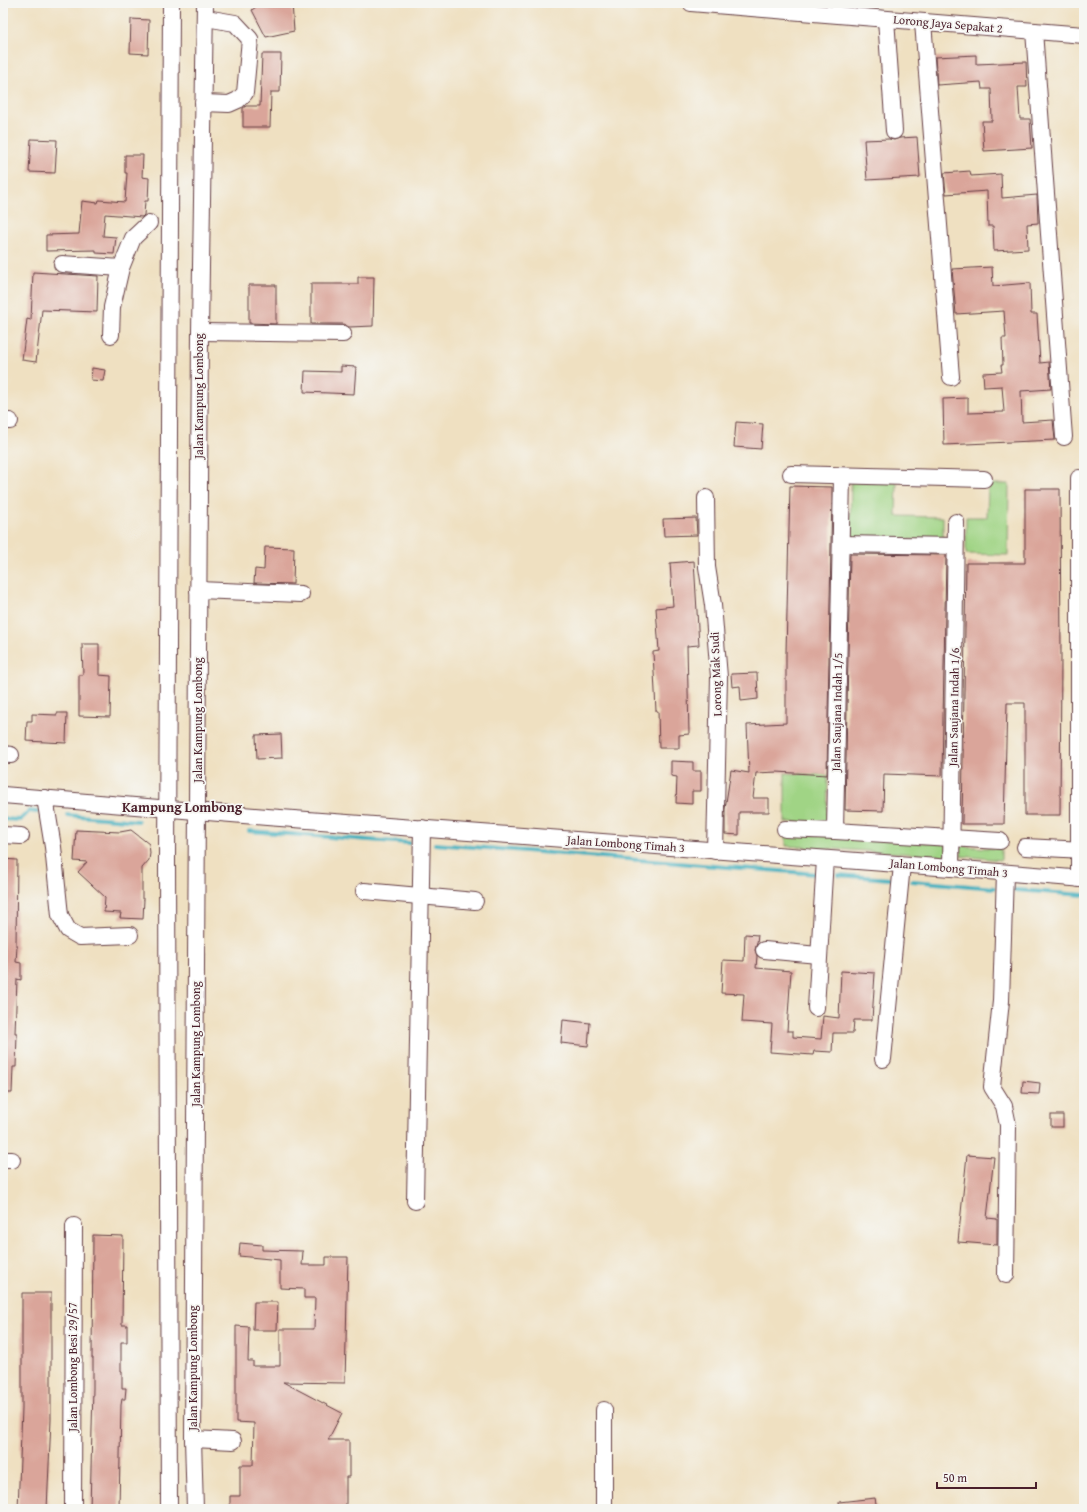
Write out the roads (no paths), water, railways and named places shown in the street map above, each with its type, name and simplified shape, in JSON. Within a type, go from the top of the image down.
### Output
[{"type":"street","points":[[169,1509],[168,809],[171,3]]},
{"type":"street","name":"Lorong Jaya Sepakat 2","points":[[692,3],[796,7],[886,19],[1084,35]]},
{"type":"street","points":[[203,103],[229,104],[238,100],[244,93],[250,39],[235,23],[205,11]]},
{"type":"street","name":"Jalan Kampung Lombong","points":[[195,1509],[193,1439],[198,811],[198,590],[205,11]]},
{"type":"street","points":[[886,19],[894,131]]},
{"type":"street","points":[[923,22],[951,377]]},
{"type":"street","points":[[1034,31],[1064,437]]},
{"type":"street","points":[[132,223],[149,223],[170,234]]},
{"type":"street","points":[[111,335],[112,307],[121,268],[133,238],[149,223]]},
{"type":"street","points":[[62,264],[121,268]]},
{"type":"street","points":[[200,332],[343,334]]},
{"type":"street","points":[[791,474],[984,479]]},
{"type":"street","name":"Jalan Saujana Indah 1/5","points":[[835,831],[842,476]]},
{"type":"street","points":[[1079,478],[1081,879]]},
{"type":"street","name":"Lorong Mak Sudi","points":[[706,498],[707,567],[713,605],[719,677],[716,851]]},
{"type":"street","name":"Jalan Saujana Indah 1/6","points":[[951,868],[956,522]]},
{"type":"street","points":[[841,544],[955,546]]},
{"type":"street","points":[[198,590],[300,594]]},
{"type":"street","name":"Jalan Lombong Timah 3","points":[[3,795],[1081,879]]},
{"type":"street","points":[[45,798],[53,847],[60,915],[68,930],[80,937],[130,935]]},
{"type":"street","points":[[415,1201],[422,828]]},
{"type":"street","points":[[786,829],[1000,841]]},
{"type":"street","points":[[3,835],[21,836]]},
{"type":"street","points":[[1025,847],[1081,850]]},
{"type":"street","points":[[816,1008],[825,859]]},
{"type":"street","points":[[883,1059],[902,864]]},
{"type":"street","points":[[1005,873],[1001,1001],[992,1087],[1004,1106],[1008,1125],[1006,1275]]},
{"type":"street","points":[[364,891],[475,900]]},
{"type":"street","points":[[764,950],[818,955]]},
{"type":"street","name":"Jalan Lombong Besi 29/57","points":[[73,1509],[74,1226]]},
{"type":"street","points":[[604,1410],[604,1509]]},
{"type":"street","points":[[193,1439],[233,1441]]},
{"type":"waterway","points":[[3,819],[20,820],[29,811],[37,812]]},
{"type":"waterway","points":[[67,815],[138,821]]},
{"type":"waterway","points":[[249,831],[409,843]]},
{"type":"waterway","points":[[435,844],[818,874]]},
{"type":"waterway","points":[[838,875],[890,879]]},
{"type":"waterway","points":[[912,881],[994,888]]},
{"type":"waterway","points":[[1015,890],[1084,895]]},
{"type":"district","name":"Kampung Lombong","points":[[182,807]]}]
